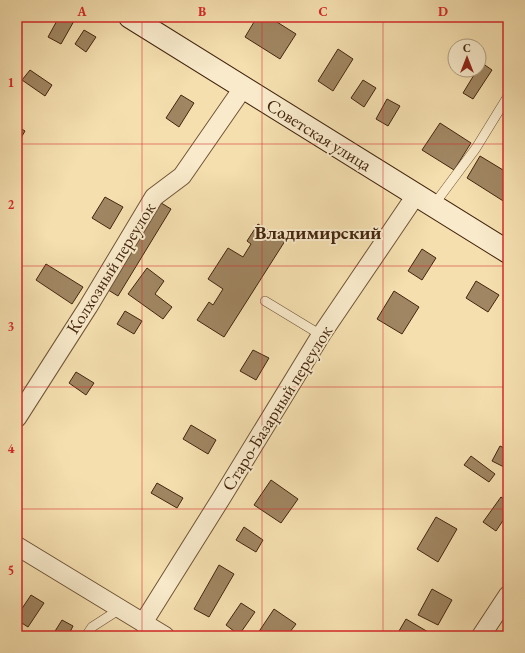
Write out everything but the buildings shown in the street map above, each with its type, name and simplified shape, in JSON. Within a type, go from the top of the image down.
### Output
[{"type":"street","name":"Советская улица","points":[[130,17],[508,252]]},
{"type":"street","name":"Колхозный переулок","points":[[17,418],[88,307],[154,197],[182,176],[243,88]]},
{"type":"street","name":"Старо-Базарный переулок","points":[[143,623],[321,335],[424,201]]},
{"type":"street","points":[[17,546],[165,636]]},
{"type":"street","points":[[481,636],[508,595]]},
{"type":"lane","points":[[424,201],[476,148],[508,96]]},
{"type":"lane","points":[[265,301],[321,335]]},
{"type":"lane","points":[[86,636],[92,627],[120,609]]},
{"type":"district","name":"Владимирский","points":[[318,232]]}]
